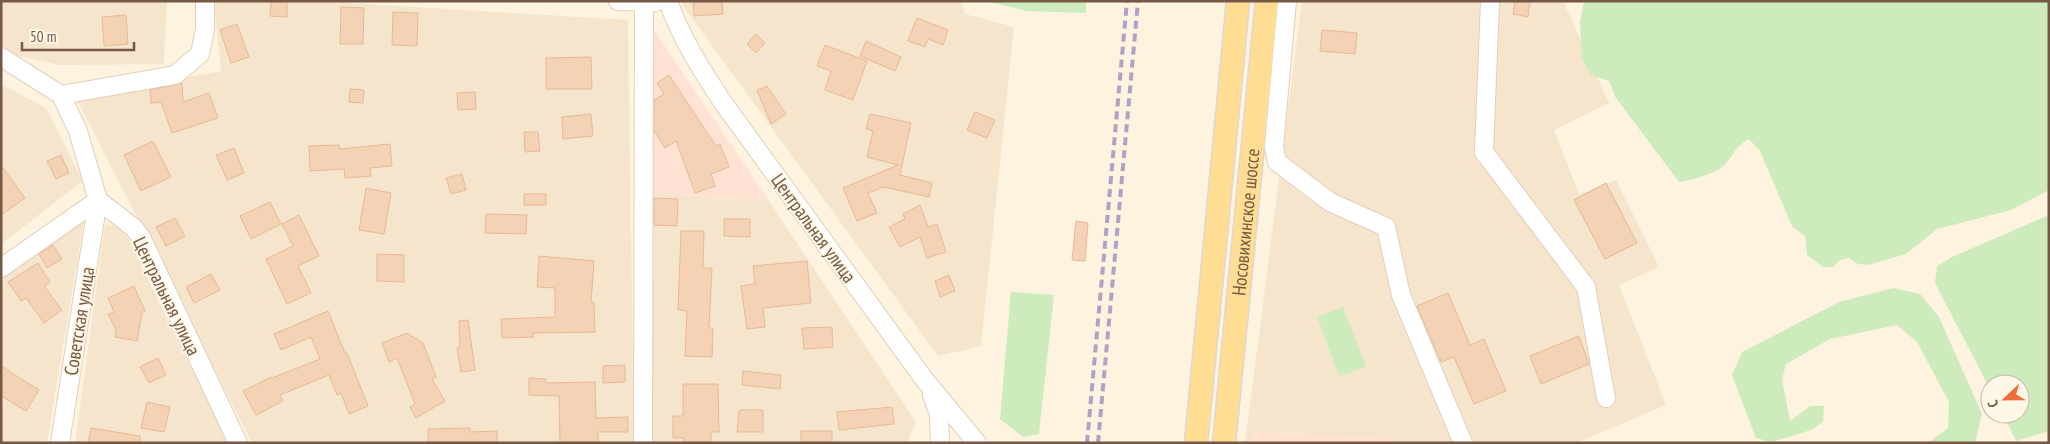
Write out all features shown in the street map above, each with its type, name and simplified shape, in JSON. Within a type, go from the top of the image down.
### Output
[{"type":"main road","name":"Носовихинское шоссе","points":[[1196,443],[1238,1]]},
{"type":"main road","name":"Носовихинское шоссе","points":[[1224,443],[1267,1]]},
{"type":"street","points":[[61,96],[175,75],[200,54],[205,29],[205,1]]},
{"type":"street","points":[[618,1],[668,2]]},
{"type":"street","points":[[1287,1],[1274,147],[1277,162],[1330,202],[1386,228],[1401,295],[1463,443]]},
{"type":"street","points":[[1490,1],[1484,152],[1586,287],[1606,398]]},
{"type":"street","points":[[643,443],[644,2]]},
{"type":"street","name":"Центральная улица","points":[[668,2],[702,71],[724,104],[924,379],[977,443]]},
{"type":"street","points":[[1,57],[61,96],[78,131],[98,200],[1,268]]},
{"type":"street","name":"Центральная улица","points":[[98,200],[134,228],[142,239],[238,443]]},
{"type":"street","name":"Советская улица","points":[[60,443],[98,200]]},
{"type":"street","points":[[924,379],[939,414],[940,443]]},
{"type":"shaded area","points":[[1,1],[167,1],[164,64],[59,65],[11,54],[1,49]]},
{"type":"shaded area","points":[[214,1],[316,1],[628,20],[634,443],[252,443],[76,98],[221,71]]},
{"type":"shaded area","points":[[682,1],[961,1],[965,14],[1014,27],[981,346],[938,356],[683,6]]},
{"type":"shaded area","points":[[1302,1],[1563,1],[1609,103],[1554,130],[1579,194],[1616,180],[1659,267],[1619,285],[1666,405],[1576,443],[1245,443]]},
{"type":"shaded area","points":[[654,30],[769,201],[649,193]]},
{"type":"shaded area","points":[[1,84],[46,108],[83,181],[1,244]]},
{"type":"shaded area","points":[[649,193],[769,201],[916,422],[907,443],[653,443]]},
{"type":"shaded area","points":[[84,220],[47,443],[1,443],[1,279]]},
{"type":"shaded area","points":[[105,224],[123,228],[228,443],[75,443]]},
{"type":"shaded area","points":[[1253,432],[1393,438],[1395,443],[1251,443]]},
{"type":"green space","points":[[986,1],[1086,1],[1086,13],[1027,11]]},
{"type":"green space","points":[[1584,1],[2049,1],[2049,190],[2011,210],[1937,229],[1906,254],[1868,265],[1858,264],[1849,258],[1840,260],[1833,267],[1823,267],[1807,255],[1805,236],[1792,226],[1760,151],[1749,139],[1738,148],[1723,166],[1712,173],[1679,182],[1616,98],[1609,81],[1591,75],[1582,59],[1580,22]]},
{"type":"green space","points":[[2049,215],[2049,431],[2016,441],[2008,424],[2030,424],[2030,374],[1982,374],[1935,283],[1937,266],[1952,257]]},
{"type":"green space","points":[[1893,288],[1920,294],[1939,317],[1980,409],[1980,422],[1975,443],[1928,443],[1948,428],[1949,402],[1917,342],[1897,325],[1830,339],[1786,364],[1782,379],[1790,421],[1810,406],[1824,406],[1823,422],[1811,430],[1771,442],[1756,438],[1732,375],[1742,352],[1839,302]]},
{"type":"green space","points":[[1011,292],[1054,295],[1039,434],[1023,437],[1000,419]]},
{"type":"green space","points":[[1343,307],[1366,367],[1339,376],[1317,317]]},
{"type":"building","points":[[271,1],[287,1],[287,17],[270,16]]},
{"type":"building","points":[[693,1],[722,1],[723,14],[694,16]]},
{"type":"building","points":[[1515,1],[1530,1],[1528,17],[1513,14]]},
{"type":"building","points":[[341,7],[364,8],[363,44],[340,44]]},
{"type":"building","points":[[393,12],[418,13],[417,46],[392,45]]},
{"type":"building","points":[[126,15],[128,44],[104,46],[102,17]]},
{"type":"building","points":[[917,18],[948,30],[943,45],[928,39],[925,47],[908,41]]},
{"type":"building","points":[[237,24],[249,57],[231,63],[220,30]]},
{"type":"building","points":[[1322,30],[1357,33],[1355,54],[1320,51]]},
{"type":"building","points":[[756,34],[765,43],[756,53],[747,44]]},
{"type":"building","points":[[866,41],[901,57],[895,71],[860,56]]},
{"type":"building","points":[[825,45],[867,61],[853,100],[825,90],[831,71],[817,66]]},
{"type":"building","points":[[591,57],[592,89],[546,89],[546,58]]},
{"type":"building","points":[[669,75],[716,146],[720,144],[729,167],[711,174],[715,186],[695,193],[676,141],[665,148],[654,131],[654,100],[664,94],[657,83]]},
{"type":"building","points":[[182,83],[183,102],[209,93],[218,118],[172,133],[161,102],[151,103],[150,90]]},
{"type":"building","points":[[767,86],[786,114],[771,124],[757,90]]},
{"type":"building","points":[[350,89],[364,90],[363,103],[349,102]]},
{"type":"building","points":[[475,92],[476,109],[458,110],[457,93]]},
{"type":"building","points":[[975,112],[995,120],[987,138],[967,130]]},
{"type":"building","points":[[591,114],[593,136],[563,139],[562,117]]},
{"type":"building","points":[[870,114],[911,123],[900,175],[932,183],[929,197],[884,187],[868,193],[877,213],[857,221],[843,188],[898,165],[867,157],[873,131],[866,129]]},
{"type":"building","points":[[524,132],[538,132],[540,151],[525,152]]},
{"type":"building","points":[[153,141],[171,177],[141,191],[124,155]]},
{"type":"building","points":[[390,144],[392,166],[370,168],[371,176],[345,178],[344,169],[310,171],[309,146],[339,145],[340,149]]},
{"type":"building","points":[[234,148],[244,173],[227,180],[216,155]]},
{"type":"building","points":[[61,155],[69,173],[56,179],[47,161]]},
{"type":"building","points":[[1,165],[25,198],[1,215]]},
{"type":"building","points":[[462,174],[466,190],[451,194],[446,178]]},
{"type":"building","points":[[1606,183],[1637,243],[1605,259],[1574,200]]},
{"type":"building","points":[[366,188],[391,193],[384,234],[359,230]]},
{"type":"building","points":[[524,194],[546,194],[546,205],[524,205]]},
{"type":"building","points":[[654,198],[678,199],[677,226],[654,225]]},
{"type":"building","points":[[270,202],[281,224],[251,239],[240,216]]},
{"type":"building","points":[[920,205],[928,227],[937,224],[946,252],[927,258],[920,237],[900,247],[889,227],[905,219],[903,214]]},
{"type":"building","points":[[486,214],[527,215],[526,234],[485,233]]},
{"type":"building","points":[[299,215],[319,256],[298,266],[311,293],[287,304],[266,259],[293,246],[282,224]]},
{"type":"building","points":[[175,218],[185,236],[166,246],[156,227]]},
{"type":"building","points":[[724,219],[750,219],[750,237],[724,236]]},
{"type":"building","points":[[1076,221],[1088,223],[1085,261],[1072,260]]},
{"type":"building","points":[[681,231],[704,231],[703,268],[712,268],[709,328],[713,328],[712,357],[685,356],[687,311],[678,310]]},
{"type":"building","points":[[53,245],[62,259],[47,268],[39,254]]},
{"type":"building","points":[[377,254],[404,255],[404,282],[377,281]]},
{"type":"building","points":[[539,256],[594,261],[591,302],[594,302],[595,332],[533,333],[534,337],[502,338],[501,319],[555,317],[555,288],[537,287]]},
{"type":"building","points":[[807,261],[811,303],[763,308],[765,327],[747,329],[741,286],[755,284],[753,266]]},
{"type":"building","points":[[38,263],[50,282],[44,286],[62,310],[44,323],[26,298],[21,301],[8,282]]},
{"type":"building","points":[[211,274],[220,290],[194,303],[186,287]]},
{"type":"building","points":[[949,275],[955,291],[940,297],[935,281]]},
{"type":"building","points":[[134,286],[145,311],[142,313],[137,341],[115,337],[116,330],[108,314],[114,312],[108,298]]},
{"type":"building","points":[[1448,293],[1470,345],[1484,339],[1506,391],[1474,404],[1454,357],[1441,362],[1417,306]]},
{"type":"building","points":[[328,311],[368,406],[349,414],[341,393],[337,395],[329,375],[280,395],[283,401],[256,415],[243,391],[271,377],[320,359],[311,337],[281,350],[274,334]]},
{"type":"building","points":[[468,320],[475,370],[461,372],[457,348],[460,347],[459,321]]},
{"type":"building","points":[[832,327],[833,347],[804,349],[802,328]]},
{"type":"building","points":[[407,333],[423,343],[436,377],[432,379],[445,401],[416,418],[410,407],[415,404],[397,358],[389,362],[382,343]]},
{"type":"building","points":[[1579,336],[1589,364],[1541,384],[1530,356]]},
{"type":"building","points":[[158,358],[166,375],[149,383],[140,367]]},
{"type":"building","points":[[625,365],[625,382],[603,383],[603,366]]},
{"type":"building","points":[[1,366],[39,390],[26,411],[1,396]]},
{"type":"building","points":[[743,371],[781,375],[780,389],[742,385]]},
{"type":"building","points":[[529,378],[546,379],[546,383],[595,382],[596,418],[628,417],[628,432],[598,432],[598,443],[560,443],[559,396],[529,395]]},
{"type":"building","points":[[683,384],[718,384],[719,432],[711,432],[711,443],[683,443],[684,438],[673,438],[673,416],[683,416]]},
{"type":"building","points":[[147,402],[170,407],[164,432],[141,428]]},
{"type":"building","points":[[892,407],[894,424],[839,430],[837,412]]},
{"type":"building","points":[[739,410],[763,410],[763,432],[737,432]]},
{"type":"building","points":[[91,428],[140,436],[140,443],[88,443]]},
{"type":"building","points":[[470,428],[470,432],[497,431],[497,443],[428,443],[428,429]]},
{"type":"building","points":[[801,431],[832,431],[832,443],[801,443]]},
{"type":"railway","points":[[1087,443],[1127,1]]},
{"type":"railway","points":[[1098,443],[1138,1]]}]
